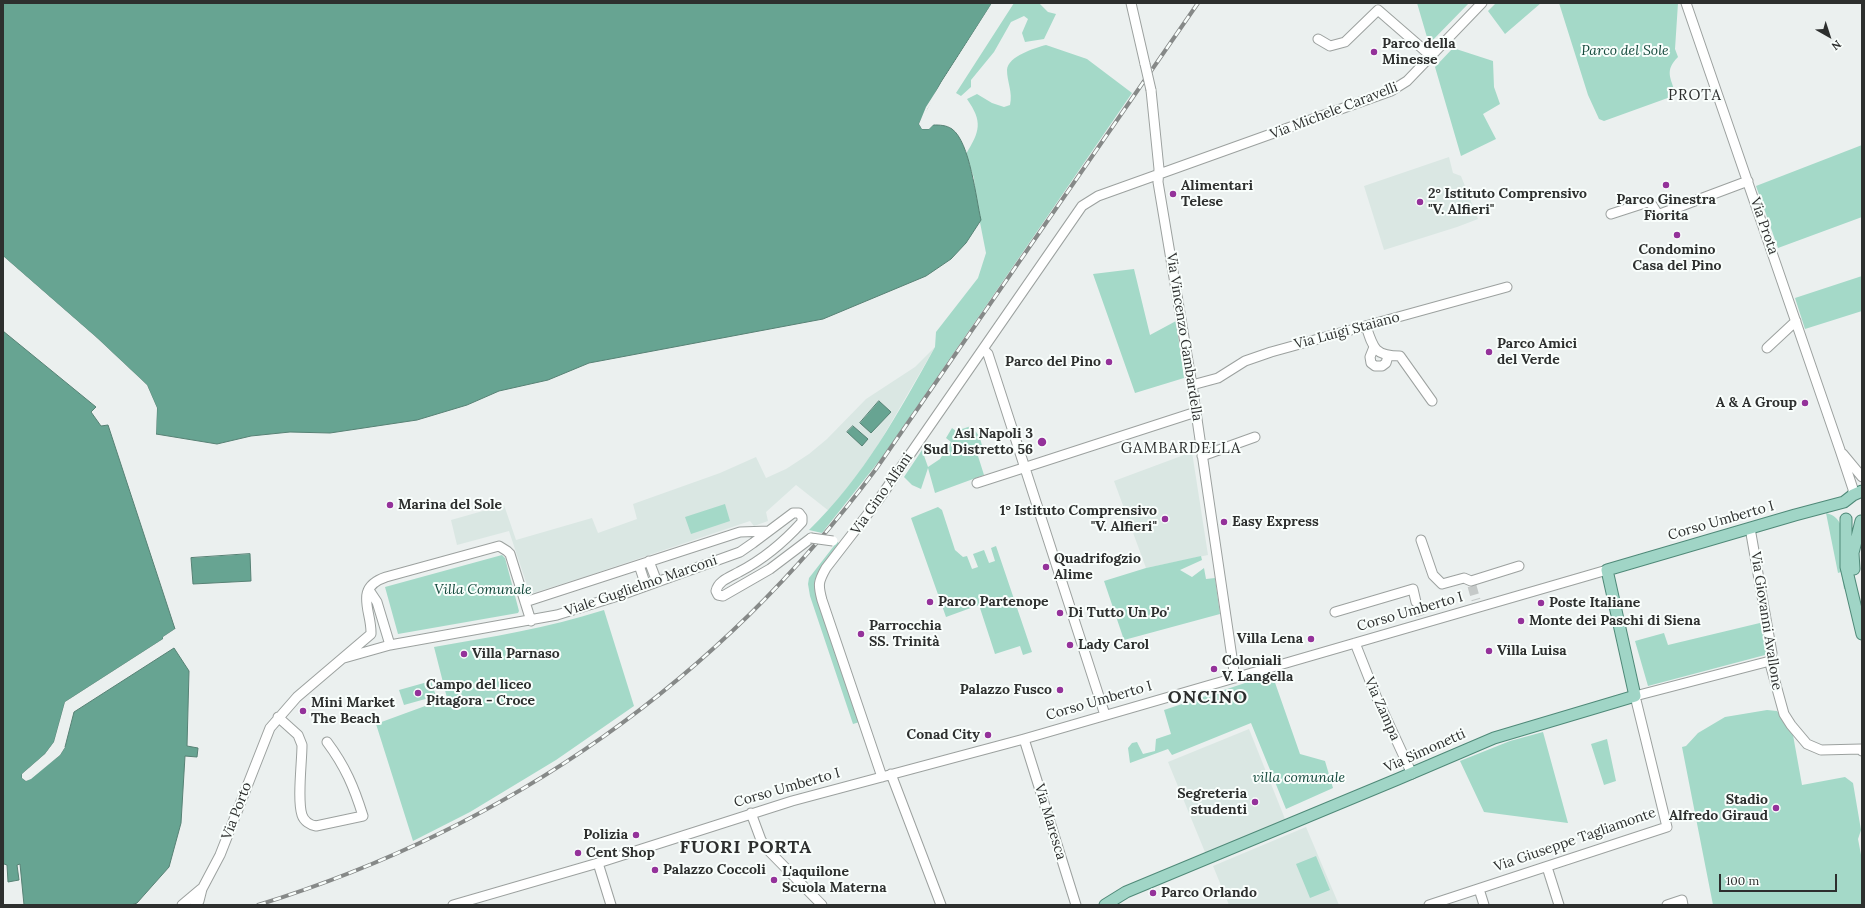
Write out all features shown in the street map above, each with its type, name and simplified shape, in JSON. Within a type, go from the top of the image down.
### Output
[{"type":"main road","name":"Corso Umberto I","points":[[1844,511],[1857,493]]},
{"type":"main road","name":"Corso Umberto I","points":[[1607,570],[1822,508],[1844,511],[1851,522],[1862,521]]},
{"type":"main road","points":[[1844,511],[1848,596],[1862,634]]},
{"type":"main road","points":[[1848,596],[1853,553],[1862,521]]},
{"type":"main road","name":"Via Giuseppe Tagliamonte","points":[[1607,570],[1635,696]]},
{"type":"main road","name":"Via Simonetti","points":[[1106,905],[1126,892],[1207,857],[1236,847],[1412,774],[1494,738],[1635,696]]},
{"type":"street","name":"Via Vincenzo Gambardella","points":[[1131,3],[1151,90],[1158,175],[1192,385],[1235,678]]},
{"type":"street","name":"Via Michele Caravelli","points":[[1158,175],[1391,91],[1406,81],[1482,3]]},
{"type":"street","name":"Via Prota","points":[[1686,3],[1853,489],[1857,493]]},
{"type":"street","points":[[1318,39],[1330,46],[1345,42],[1378,10],[1431,56]]},
{"type":"street","name":"Via Gino Alfani","points":[[882,777],[818,587],[819,580],[826,568],[845,546],[1082,206],[1098,196],[1158,175]]},
{"type":"street","points":[[1611,214],[1648,202],[1657,213],[1660,214],[1748,181]]},
{"type":"street","name":"Via Luigi Staiano","points":[[1192,385],[1226,375],[1237,365],[1245,361],[1507,287]]},
{"type":"street","points":[[1767,348],[1796,321]]},
{"type":"street","points":[[1366,326],[1377,351],[1388,356],[1400,356],[1432,401]]},
{"type":"street","points":[[1374,347],[1370,357],[1371,363],[1375,366],[1382,366],[1386,362],[1388,356]]},
{"type":"street","points":[[983,349],[988,354],[1105,715]]},
{"type":"street","points":[[977,483],[1196,412]]},
{"type":"street","points":[[1202,456],[1255,437]]},
{"type":"street","points":[[1840,450],[1862,477]]},
{"type":"street","points":[[769,531],[793,513],[798,512],[802,518],[802,522],[768,555],[724,580],[717,586],[716,591],[718,595],[723,596],[762,574],[811,538],[833,540],[845,546]]},
{"type":"street","name":"Via Giovanni Avallone","points":[[1750,528],[1772,654],[1770,660],[1784,714],[1807,744],[1821,750],[1862,749],[1862,751]]},
{"type":"street","name":"Viale Guglielmo Marconi","points":[[525,602],[740,532],[769,531]]},
{"type":"street","name":"Viale Guglielmo Marconi","points":[[278,717],[297,697],[344,658],[390,645],[531,621],[587,606],[740,552],[769,531]]},
{"type":"street","points":[[1421,540],[1433,575],[1442,584],[1464,578],[1471,584],[1519,566]]},
{"type":"street","points":[[344,658],[371,634],[366,607],[369,590],[372,584],[377,580],[499,546],[510,554],[531,621]]},
{"type":"street","points":[[649,561],[657,582]]},
{"type":"street","points":[[639,565],[646,586]]},
{"type":"street","name":"Corso Umberto I","points":[[454,905],[598,862],[751,813],[1024,739],[1354,644],[1421,620],[1607,570]]},
{"type":"street","points":[[1335,612],[1413,589],[1416,602]]},
{"type":"street","points":[[369,590],[377,602],[390,645]]},
{"type":"street","name":"Via Zampa","points":[[1354,644],[1412,774]]},
{"type":"street","name":"Via Simonetti","points":[[1635,696],[1770,660]]},
{"type":"street","name":"Via Giuseppe Tagliamonte","points":[[1428,905],[1666,827],[1635,696]]},
{"type":"street","points":[[278,717],[301,739],[300,795],[302,815],[311,826],[363,816],[353,786],[327,742]]},
{"type":"street","name":"Via Porto","points":[[196,905],[202,889],[220,855],[264,740],[278,717]]},
{"type":"street","name":"Via Maresca","points":[[1024,739],[1076,905]]},
{"type":"street","points":[[891,774],[941,905]]},
{"type":"street","points":[[751,813],[761,840],[766,848],[822,905]]},
{"type":"street","points":[[598,862],[612,905]]},
{"type":"street","points":[[1547,867],[1559,905]]},
{"type":"street","points":[[182,905],[202,889]]},
{"type":"street","points":[[1479,889],[1484,905]]},
{"type":"street","points":[[1667,905],[1682,900],[1683,905]]},
{"type":"shaded area","points":[[3,3],[992,3],[941,82],[919,124],[922,129],[929,129],[933,125],[945,126],[952,129],[958,136],[968,158],[981,220],[966,243],[951,259],[926,276],[823,319],[589,363],[548,380],[499,391],[467,405],[417,420],[330,433],[290,432],[251,436],[217,444],[156,434],[157,408],[147,385],[97,338],[3,256]]},
{"type":"shaded area","name":"2° Istituto Comprensivo \"V. Alfieri\"","points":[[1449,157],[1453,173],[1461,176],[1478,219],[1384,250],[1364,186]]},
{"type":"shaded area","points":[[3,331],[96,407],[91,412],[101,426],[108,425],[175,629],[163,637],[163,639],[65,702],[54,742],[45,754],[22,774],[22,778],[26,781],[60,755],[65,747],[74,712],[174,648],[189,671],[187,746],[198,748],[197,757],[185,756],[181,823],[169,867],[137,903],[131,905],[24,905],[20,864],[17,865],[19,880],[8,882],[7,865],[4,864]]},
{"type":"shaded area","points":[[935,347],[870,459],[829,511],[796,485],[766,512],[768,521],[754,526],[750,521],[530,594],[509,531],[457,545],[451,520],[504,505],[516,540],[592,518],[598,533],[637,519],[633,504],[720,473],[756,457],[766,478],[786,469],[809,454],[827,439],[866,399],[915,367]]},
{"type":"shaded area","points":[[879,401],[891,412],[871,433],[860,423]]},
{"type":"shaded area","points":[[853,426],[868,439],[862,446],[847,432]]},
{"type":"shaded area","name":"1° Istituto Comprensivo \"V. Alfieri\"","points":[[1192,452],[1208,555],[1146,568],[1114,481]]},
{"type":"shaded area","points":[[250,554],[251,581],[193,584],[191,558]]},
{"type":"shaded area","points":[[1249,729],[1287,824],[1207,857],[1168,762]]},
{"type":"shaded area","points":[[1306,827],[1339,905],[1229,905],[1213,866]]},
{"type":"green space","points":[[1014,3],[1039,3],[1048,12],[1056,14],[1044,39],[1025,42],[1022,33],[1028,19],[1024,16],[1011,22],[994,52],[971,80],[971,87],[961,96],[956,93]]},
{"type":"green space","points":[[1417,3],[1469,3],[1429,44]]},
{"type":"green space","points":[[1496,3],[1541,3],[1505,34],[1488,11]]},
{"type":"green space","name":"Parco del Sole","points":[[1559,3],[1678,3],[1675,49],[1678,57],[1671,66],[1670,71],[1676,95],[1604,121],[1599,119],[1588,95]]},
{"type":"green space","points":[[1046,45],[1087,59],[1132,93],[883,456],[822,533],[809,530],[846,489],[879,443],[908,396],[935,347],[936,332],[978,278],[986,253],[975,197],[974,178],[966,154],[977,133],[978,126],[976,114],[967,99],[977,94],[992,103],[1004,107],[1010,105],[1011,96],[1007,74],[1009,65],[1023,53]]},
{"type":"green space","points":[[1453,48],[1493,61],[1494,87],[1500,104],[1483,114],[1496,139],[1461,156],[1435,67]]},
{"type":"green space","points":[[1862,145],[1862,217],[1778,248],[1756,186]]},
{"type":"green space","points":[[1134,269],[1150,335],[1176,321],[1184,378],[1135,393],[1093,274]]},
{"type":"green space","points":[[1862,276],[1862,311],[1805,329],[1795,298]]},
{"type":"green space","points":[[971,426],[980,438],[982,444],[983,452],[978,456],[984,475],[935,493],[928,468],[921,489],[912,485],[904,477],[922,450],[928,467],[940,459],[951,442],[946,438],[952,428],[956,431]]},
{"type":"green space","points":[[725,504],[730,521],[691,534],[685,517]]},
{"type":"green space","points":[[938,507],[942,510],[955,550],[963,557],[967,556],[972,569],[978,567],[973,554],[984,550],[989,563],[995,561],[991,548],[996,546],[1032,652],[1023,655],[1020,646],[995,654],[979,605],[946,617],[911,518]]},
{"type":"green space","points":[[1826,513],[1836,518],[1842,528],[1846,589],[1844,589],[1841,572],[1838,573]]},
{"type":"green space","points":[[837,542],[845,546],[819,580],[863,721],[853,724],[810,596],[808,584],[809,578]]},
{"type":"green space","name":"Villa Comunale","points":[[502,555],[505,558],[519,611],[518,613],[398,634],[385,587]]},
{"type":"green space","points":[[1201,556],[1202,560],[1180,570],[1192,577],[1204,568],[1206,579],[1215,578],[1220,614],[1124,640],[1104,581],[1146,568]]},
{"type":"green space","points":[[604,610],[634,706],[556,760],[470,812],[413,841],[376,724],[447,698],[434,647],[541,627]]},
{"type":"green space","points":[[1764,622],[1768,651],[1765,655],[1648,686],[1635,641],[1664,633],[1668,645]]},
{"type":"green space","name":"villa comunale","points":[[1272,674],[1300,754],[1325,761],[1333,788],[1286,809],[1251,723],[1172,755],[1168,749],[1130,763],[1128,748],[1132,743],[1137,742],[1143,754],[1155,751],[1156,739],[1171,734],[1164,710]]},
{"type":"green space","name":"Campo del liceo Pitagora - Croce","points":[[431,681],[436,696],[404,705],[399,690]]},
{"type":"green space","name":"Stadio Alfredo Giraud","points":[[1767,710],[1777,711],[1793,735],[1802,785],[1845,777],[1853,783],[1861,830],[1858,839],[1862,860],[1862,905],[1713,905],[1682,747],[1686,746],[1698,733],[1725,717]]},
{"type":"green space","points":[[1543,732],[1568,823],[1484,812],[1460,761],[1510,741]]},
{"type":"green space","points":[[1607,739],[1616,781],[1604,785],[1591,744]]},
{"type":"green space","points":[[1316,856],[1330,890],[1310,898],[1296,864]]},
{"type":"pier","points":[[992,3],[994,4],[928,108],[921,124],[923,127],[929,127],[935,123],[929,129],[922,129],[919,124],[926,107]]},
{"type":"pier","points":[[3,256],[97,338],[147,385],[157,408],[156,434],[154,435],[155,408],[145,386],[96,340],[3,259]]},
{"type":"pier","points":[[175,629],[176,631],[165,638],[164,641],[67,703],[56,743],[47,755],[24,775],[24,777],[26,779],[30,777],[59,754],[63,747],[65,747],[60,755],[31,779],[26,781],[22,778],[22,774],[45,754],[54,742],[65,702],[163,639],[163,637]]},
{"type":"tunnel","points":[[1472,586],[1476,600]]},
{"type":"tunnel","points":[[1416,602],[1420,616]]},
{"type":"railway","points":[[258,905],[351,873],[439,834],[523,788],[603,737],[678,679],[749,615],[815,545],[876,469],[1198,3]]},
{"type":"place","name":"Parco della Minesse","points":[[1374,52]]},
{"type":"place","name":"Parco Ginestra Fiorita","points":[[1666,185]]},
{"type":"place","name":"Alimentari Telese","points":[[1173,194]]},
{"type":"place","name":"2° Istituto Comprensivo \"V. Alfieri\"","points":[[1420,202]]},
{"type":"place","name":"Condomino Casa del Pino","points":[[1677,235]]},
{"type":"place","name":"Parco Amici del Verde","points":[[1489,352]]},
{"type":"place","name":"Parco del Pino","points":[[1109,362]]},
{"type":"place","name":"A & A Group","points":[[1805,403]]},
{"type":"place","name":"Asl Napoli 3 Sud Distretto 56","points":[[1042,442]]},
{"type":"place","name":"Marina del Sole","points":[[390,505]]},
{"type":"place","name":"1° Istituto Comprensivo \"V. Alfieri\"","points":[[1165,519]]},
{"type":"place","name":"Easy Express","points":[[1224,522]]},
{"type":"place","name":"Quadrifogzio Alime","points":[[1046,567]]},
{"type":"place","name":"Parco Partenope","points":[[930,602]]},
{"type":"place","name":"Poste Italiane","points":[[1541,603]]},
{"type":"place","name":"Di Tutto Un Po'","points":[[1060,613]]},
{"type":"place","name":"Monte dei Paschi di Siena","points":[[1521,621]]},
{"type":"place","name":"Parrocchia SS. Trinità","points":[[861,634]]},
{"type":"place","name":"Villa Lena","points":[[1311,639]]},
{"type":"place","name":"Lady Carol","points":[[1070,645]]},
{"type":"place","name":"Villa Luisa","points":[[1489,651]]},
{"type":"place","name":"Villa Parnaso","points":[[464,654]]},
{"type":"place","name":"Coloniali V. Langella","points":[[1214,669]]},
{"type":"place","name":"Palazzo Fusco","points":[[1060,690]]},
{"type":"place","name":"Campo del liceo Pitagora - Croce","points":[[418,693]]},
{"type":"place","name":"Mini Market The Beach","points":[[303,711]]},
{"type":"place","name":"Conad City","points":[[988,735]]},
{"type":"place","name":"Segreteria studenti","points":[[1255,802]]},
{"type":"place","name":"Stadio Alfredo Giraud","points":[[1776,808]]},
{"type":"place","name":"Polizia","points":[[636,835]]},
{"type":"place","name":"Cent Shop","points":[[578,853]]},
{"type":"place","name":"Palazzo Coccoli","points":[[655,870]]},
{"type":"place","name":"L'aquilone Scuola Materna","points":[[774,880]]},
{"type":"place","name":"Parco Orlando","points":[[1153,893]]},
{"type":"district","name":"PROTA","points":[[1695,96]]},
{"type":"district","name":"GAMBARDELLA","points":[[1181,449]]},
{"type":"district","name":"ONCINO","points":[[1208,698]]},
{"type":"district","name":"FUORI PORTA","points":[[746,848]]}]
